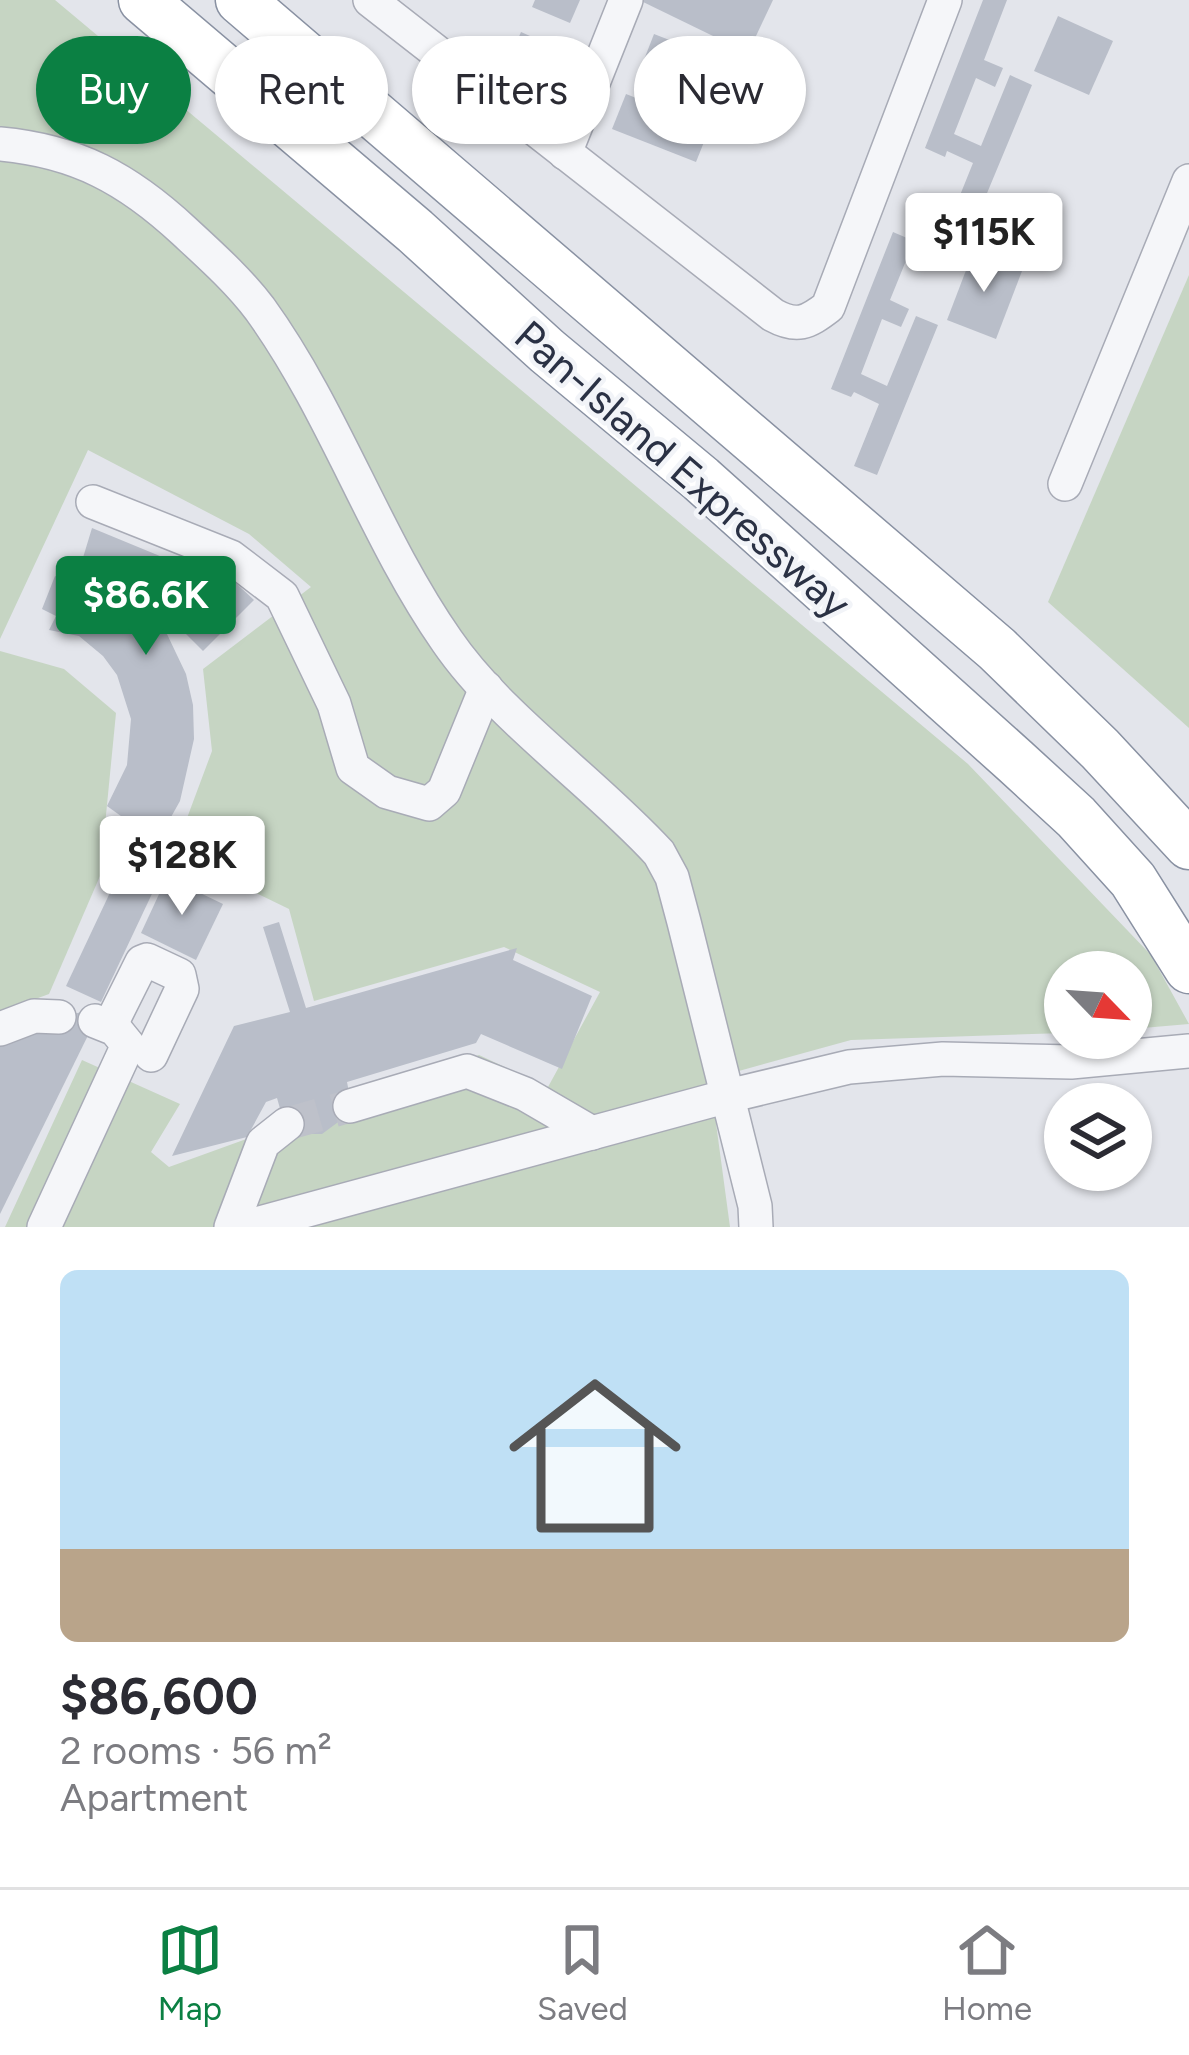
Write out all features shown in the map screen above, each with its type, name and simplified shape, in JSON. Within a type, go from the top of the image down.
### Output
[{"type":"highway","name":"Pan-Island Expressway","points":[[143,0],[416,231],[1015,760],[1133,880],[1189,969]]},
{"type":"highway","name":"Pan-Island Expressway","points":[[240,0],[998,649],[1100,748],[1189,845]]},
{"type":"lane","points":[[566,153],[626,0]]},
{"type":"lane","points":[[388,4],[566,153],[790,325],[807,323],[828,308],[946,0]]},
{"type":"lane","points":[[0,144],[70,155],[129,186],[227,271],[296,364],[392,550],[448,644],[486,688],[659,853],[672,877],[755,1206],[756,1227]]},
{"type":"lane","points":[[1065,484],[1189,182]]},
{"type":"lane","points":[[93,502],[231,557],[282,596],[334,704],[353,768],[387,792],[429,804],[444,791],[486,688]]},
{"type":"lane","points":[[44,1227],[128,1045],[124,1036],[102,1024],[147,960],[178,975],[182,989],[152,1055]]},
{"type":"lane","points":[[0,1029],[34,1016],[59,1017]]},
{"type":"lane","points":[[245,1227],[849,1067],[943,1059],[1071,1061],[1189,1051]]},
{"type":"lane","points":[[350,1106],[467,1071],[525,1094],[592,1133]]},
{"type":"lane","points":[[231,1227],[263,1143],[287,1124]]},
{"type":"green space","points":[[0,0],[55,0],[98,36],[36,36],[36,144],[191,144],[191,114],[215,134],[215,144],[227,144],[968,764],[1147,951],[1044,951],[1044,1034],[851,1040],[710,1079],[730,1227],[5,1227],[82,1060],[180,1104],[151,1152],[169,1167],[479,1055],[548,1087],[600,992],[504,947],[314,1001],[289,909],[174,853],[212,751],[203,669],[311,587],[249,534],[88,450],[0,639]]},
{"type":"green space","points":[[1189,275],[1189,728],[1048,602]]},
{"type":"green space","points":[[0,651],[64,669],[116,713],[100,876],[49,994],[0,1012]]},
{"type":"green space","points":[[1152,957],[1189,1024],[1152,1027]]},
{"type":"building","points":[[535,0],[580,0],[570,23],[532,7]]},
{"type":"building","points":[[639,0],[773,0],[756,36],[713,36]]},
{"type":"building","points":[[983,0],[1007,0],[984,60],[1003,68],[995,87],[976,78],[954,134],[981,146],[1010,75],[1032,85],[970,234],[948,225],[973,163],[947,151],[945,157],[925,148]]},
{"type":"building","points":[[1058,16],[1113,41],[1089,95],[1034,71]]},
{"type":"building","points":[[626,94],[634,97],[634,138],[612,129]]},
{"type":"building","points":[[650,144],[703,144],[696,162]]},
{"type":"building","points":[[893,232],[914,241],[890,300],[909,309],[901,327],[882,319],[861,374],[887,386],[916,316],[938,325],[877,475],[854,466],[879,404],[854,392],[851,397],[831,389]]},
{"type":"building","points":[[973,252],[1022,271],[996,339],[947,320]]},
{"type":"building","points":[[92,528],[218,580],[225,573],[254,600],[203,651],[175,623],[166,632],[186,674],[194,739],[180,801],[157,842],[107,806],[127,765],[131,719],[117,675],[79,636],[49,630],[56,616],[42,609],[55,576],[75,584]]},
{"type":"building","points":[[123,865],[158,881],[101,1002],[66,986]]},
{"type":"building","points":[[167,877],[223,904],[196,960],[141,933]]},
{"type":"building","points":[[279,922],[306,1008],[517,948],[513,960],[592,996],[562,1069],[481,1034],[476,1043],[347,1082],[351,1103],[345,1117],[322,1134],[294,1129],[283,1119],[277,1098],[266,1102],[247,1137],[172,1156],[234,1026],[290,1012],[263,927]]},
{"type":"building","points":[[102,1007],[0,1214],[0,1032]]},
{"type":"tunnel","points":[[287,1124],[350,1106]]}]
